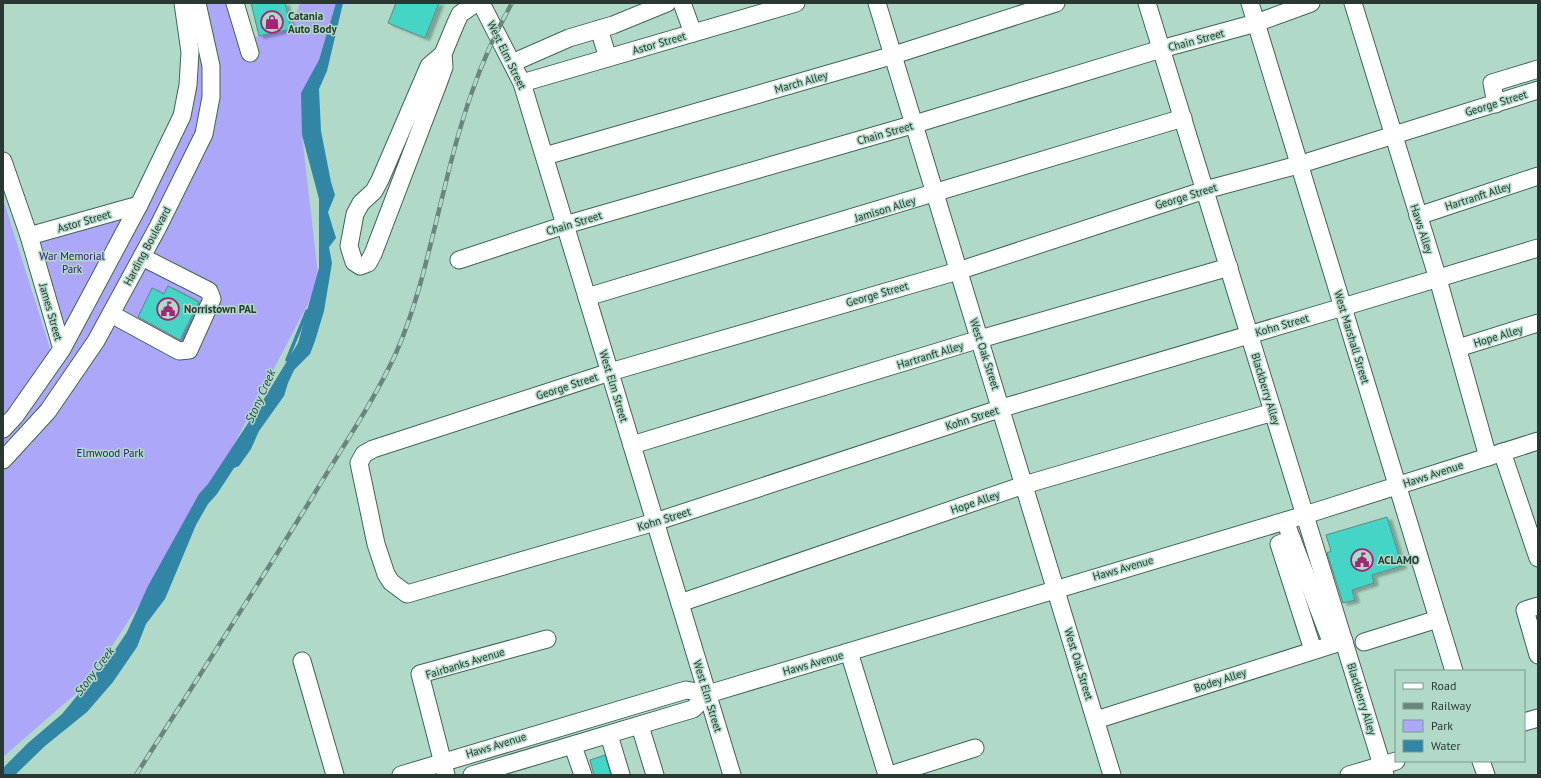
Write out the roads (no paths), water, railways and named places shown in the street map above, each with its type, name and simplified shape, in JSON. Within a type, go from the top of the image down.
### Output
[{"type":"street","points":[[3,429],[15,416],[62,349],[139,205],[182,116],[188,85],[190,52],[183,3]]},
{"type":"street","name":"Harding Boulevard","points":[[3,460],[48,411],[96,341],[142,257],[204,134],[211,97],[211,66],[197,3]]},
{"type":"street","points":[[235,3],[250,53]]},
{"type":"street","points":[[443,54],[444,67],[440,81],[373,254],[368,263],[360,266],[354,262],[348,246],[355,214],[361,203],[374,191],[380,180],[429,66],[443,54],[460,14],[476,3]]},
{"type":"street","name":"West Elm Street","points":[[481,3],[522,83],[732,775]]},
{"type":"street","points":[[512,63],[569,38],[599,29],[667,3]]},
{"type":"street","points":[[682,3],[693,33]]},
{"type":"street","name":"Astor Street","points":[[522,83],[796,3]]},
{"type":"street","name":"West Oak Street","points":[[877,3],[915,124],[958,271],[1002,408],[1112,775]]},
{"type":"street","name":"March Alley","points":[[544,156],[894,55],[1056,3]]},
{"type":"street","name":"Blackberry Alley","points":[[1147,3],[1305,515],[1338,643],[1388,767]]},
{"type":"street","name":"West Marshall Street","points":[[1250,3],[1298,165],[1454,670]]},
{"type":"street","name":"Chain Street","points":[[458,260],[565,225],[915,124],[1161,49],[1256,23],[1311,3]]},
{"type":"street","name":"Haws Alley","points":[[1353,3],[1458,348],[1495,455],[1538,558]]},
{"type":"street","points":[[599,29],[608,58]]},
{"type":"street","points":[[1496,104],[1492,84],[1538,69]]},
{"type":"street","name":"George Street","points":[[407,594],[391,582],[386,574],[376,544],[359,463],[364,454],[373,449],[610,372],[958,271],[1205,190],[1298,165],[1538,90]]},
{"type":"street","name":"Jamison Alley","points":[[587,297],[935,194],[1183,118]]},
{"type":"street","name":"James Street","points":[[3,161],[29,236],[62,349]]},
{"type":"street","name":"Hartranft Alley","points":[[1418,216],[1538,176]]},
{"type":"street","name":"Astor Street","points":[[29,236],[139,205]]},
{"type":"street","name":"Kohn Street","points":[[407,594],[656,522],[1002,408],[1538,248]]},
{"type":"street","points":[[111,314],[179,351],[189,350],[212,299],[209,291],[142,257]]},
{"type":"street","name":"Hartranft Alley","points":[[632,445],[1229,267]]},
{"type":"street","name":"Hope Alley","points":[[1458,348],[1538,323]]},
{"type":"street","name":"Hope Alley","points":[[680,603],[1024,485],[1273,412]]},
{"type":"street","name":"Haws Avenue","points":[[401,775],[444,768],[582,720],[686,690],[708,694],[1055,588],[1305,515],[1538,441]]},
{"type":"street","points":[[1285,521],[1338,643]]},
{"type":"street","points":[[1292,539],[1279,544],[1313,650]]},
{"type":"street","points":[[1532,608],[1538,655]]},
{"type":"street","points":[[1364,642],[1438,619]]},
{"type":"street","name":"Fairbanks Avenue","points":[[444,768],[420,674],[547,639]]},
{"type":"street","name":"Bodey Alley","points":[[1096,720],[1338,643]]},
{"type":"street","points":[[849,652],[887,775]]},
{"type":"street","points":[[302,661],[335,775]]},
{"type":"street","name":"Haws Avenue","points":[[472,775],[580,743],[609,736],[693,709],[708,694]]},
{"type":"street","points":[[1525,722],[1538,718]]},
{"type":"street","points":[[582,720],[580,743],[583,775]]},
{"type":"street","points":[[640,726],[655,775]]},
{"type":"street","points":[[609,736],[621,775]]},
{"type":"street","points":[[890,775],[975,748]]},
{"type":"street","points":[[1481,762],[1486,775]]},
{"type":"street","points":[[1349,775],[1388,767]]},
{"type":"water","points":[[336,3],[343,3],[327,71],[319,89],[321,131],[335,195],[328,212],[336,238],[329,247],[332,263],[324,311],[310,354],[294,370],[284,396],[259,431],[251,449],[239,466],[234,468],[217,494],[208,504],[196,525],[165,599],[146,624],[137,647],[113,682],[87,712],[45,746],[15,775],[3,775],[3,768],[28,743],[62,714],[115,650],[127,632],[148,586],[199,494],[208,484],[262,402],[298,343],[319,268],[319,199],[302,135],[301,93],[319,60]]},
{"type":"waterway","name":"Stony Creek","points":[[287,360],[307,311]]},
{"type":"railway","points":[[136,775],[291,531],[356,426],[387,372],[404,333],[418,293],[450,165],[471,94],[489,48],[512,3]]},
{"type":"place","name":"Catania Auto Body","points":[[272,22]]},
{"type":"place","name":"Norristown PAL","points":[[168,309]]},
{"type":"place","name":"ACLAMO","points":[[1362,560]]},
{"type":"park label","name":"War Memorial Park","points":[[72,262]]},
{"type":"park label","name":"Elmwood Park","points":[[110,453]]}]
